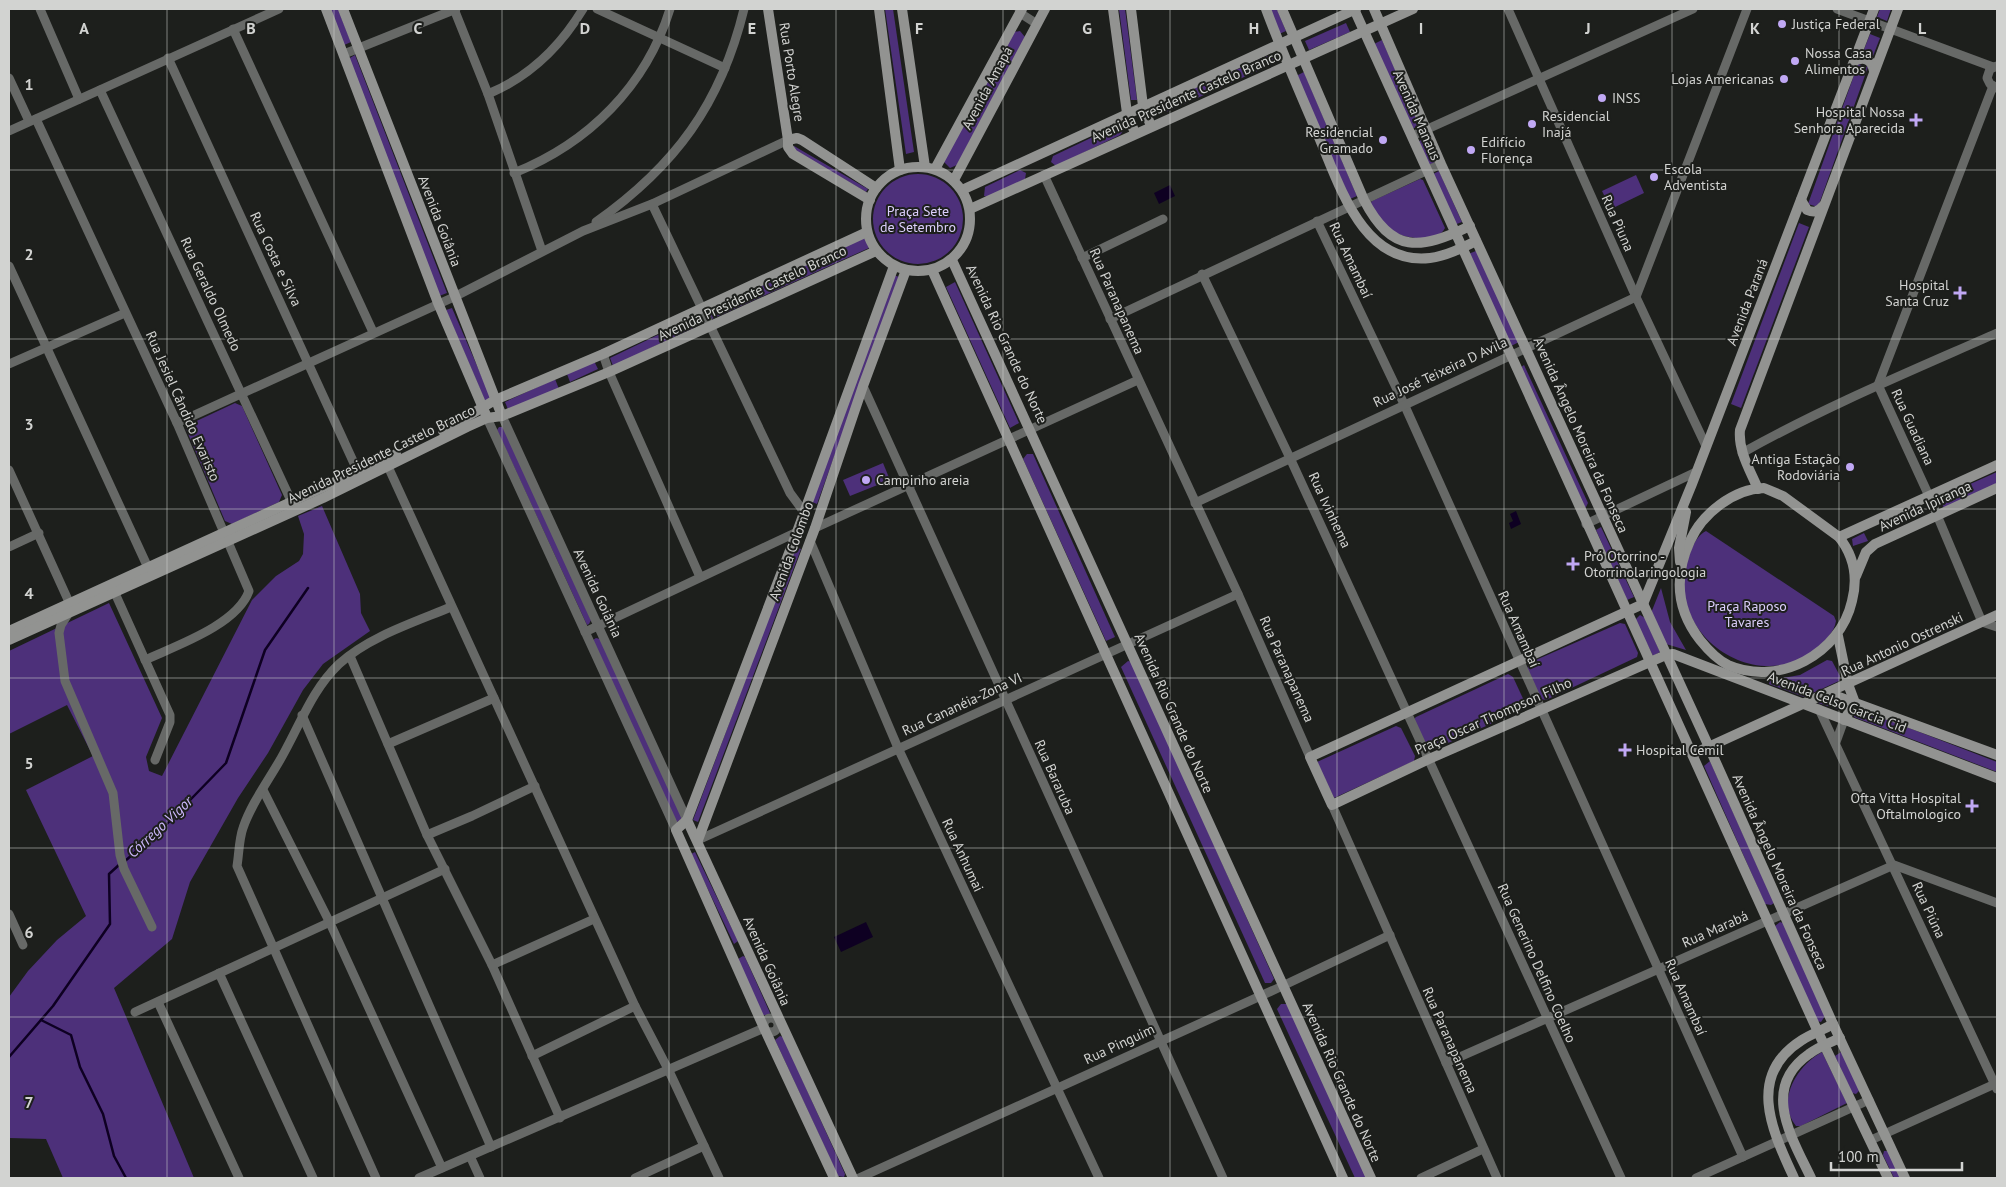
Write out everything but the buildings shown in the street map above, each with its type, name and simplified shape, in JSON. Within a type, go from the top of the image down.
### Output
[{"type":"street","points":[[40,9],[79,99]]},
{"type":"street","points":[[9,131],[279,9]]},
{"type":"street","name":"Avenida Goiânia","points":[[326,9],[438,303],[485,414],[834,1178]]},
{"type":"street","name":"Avenida Goiânia","points":[[343,9],[495,400],[852,1178]]},
{"type":"street","points":[[344,54],[455,9],[488,94],[542,251]]},
{"type":"street","points":[[488,94],[505,87],[542,60],[574,24],[584,9]]},
{"type":"street","points":[[597,9],[725,68]]},
{"type":"street","points":[[514,173],[556,153],[600,121],[640,74],[659,39],[670,9]]},
{"type":"street","points":[[583,231],[609,212],[667,163],[694,128],[725,68],[744,9]]},
{"type":"street","name":"Rua Porto Alegre","points":[[768,9],[788,140]]},
{"type":"street","points":[[879,9],[900,170]]},
{"type":"street","points":[[902,9],[930,168]]},
{"type":"street","name":"Avenida Amapá","points":[[954,180],[1045,9]]},
{"type":"street","points":[[1114,9],[1127,113],[1135,134]]},
{"type":"street","points":[[1131,9],[1143,106],[1151,126]]},
{"type":"street","points":[[1266,9],[1288,66],[1349,206],[1357,220],[1370,234],[1402,254],[1430,258],[1476,241]]},
{"type":"street","points":[[1282,9],[1364,200],[1380,226],[1398,239],[1416,244],[1428,243],[1470,226]]},
{"type":"street","name":"Avenida Presidente Castelo Branco","points":[[962,190],[1355,9]]},
{"type":"street","name":"Avenida Manaus","points":[[1355,9],[1426,171],[1511,354],[1626,613],[1693,754],[1824,1045]]},
{"type":"street","name":"Avenida Manaus","points":[[1374,9],[1470,226]]},
{"type":"street","name":"Avenida Presidente Castelo Branco","points":[[970,209],[1413,9]]},
{"type":"street","name":"Rua Piuna","points":[[1508,9],[1636,297],[1706,446]]},
{"type":"street","points":[[1412,136],[1693,9]]},
{"type":"street","points":[[1636,297],[1747,9]]},
{"type":"street","points":[[1837,9],[1995,67],[1987,75],[1988,82],[1995,87]]},
{"type":"street","name":"Avenida Paraná","points":[[1643,604],[1692,484],[1874,9]]},
{"type":"street","points":[[1758,489],[1742,452],[1739,440],[1740,430],[1898,9]]},
{"type":"street","points":[[1020,10],[1037,24]]},
{"type":"street","name":"Avenida Amapá","points":[[930,168],[1020,10]]},
{"type":"street","points":[[233,29],[373,332]]},
{"type":"street","name":"Rua Costa e Silva","points":[[168,58],[358,472]]},
{"type":"street","points":[[1854,61],[1861,58],[1868,59],[1873,64],[1874,71]]},
{"type":"street","name":"Rua Jesiel Cândido Evaristo","points":[[9,78],[32,120],[177,423],[248,590],[241,604],[219,624],[145,660]]},
{"type":"street","name":"Rua Guadiana","points":[[1982,622],[1938,515],[1878,385],[1995,87]]},
{"type":"street","name":"Rua Geraldo Olmedo","points":[[100,90],[294,506]]},
{"type":"street","points":[[177,423],[373,332],[454,297],[583,231],[652,204],[788,140],[797,138],[802,140],[876,188]]},
{"type":"street","points":[[788,140],[788,147],[794,154],[870,200]]},
{"type":"street","points":[[1036,157],[1044,174]]},
{"type":"street","points":[[1110,319],[1202,274],[1441,164]]},
{"type":"street","points":[[930,168],[954,180],[962,190],[970,209],[967,236],[952,260],[932,270],[906,270],[894,266],[876,251],[867,232],[866,215],[876,188],[891,174],[900,170],[930,168]]},
{"type":"street","name":"Rua Paranapanema","points":[[1044,174],[1238,594],[1497,1178]]},
{"type":"street","points":[[1801,200],[1807,210],[1813,212],[1819,211],[1823,206]]},
{"type":"street","points":[[652,204],[790,493],[804,512],[812,512],[818,518]]},
{"type":"street","points":[[1794,219],[1804,214],[1815,219],[1816,224]]},
{"type":"street","points":[[1082,258],[1162,219]]},
{"type":"street","name":"Rua Amambaí","points":[[1317,222],[1404,404],[1518,662],[1743,1157]]},
{"type":"street","name":"Avenida Ângelo Moreira da Fonseca","points":[[1470,226],[1840,1038]]},
{"type":"street","name":"Avenida Presidente Castelo Branco","points":[[9,631],[150,572],[294,506],[485,414],[495,400],[603,354],[702,306],[867,232]]},
{"type":"street","name":"Avenida Presidente Castelo Branco","points":[[485,414],[502,416],[609,372],[876,251]]},
{"type":"street","name":"Avenida Rio Grande do Norte","points":[[952,260],[1031,429],[1371,1178]]},
{"type":"street","points":[[9,266],[150,572]]},
{"type":"street","name":"Avenida Colombo","points":[[687,820],[797,532],[894,266]]},
{"type":"street","name":"Avenida Colombo","points":[[698,840],[815,528],[863,386],[906,270]]},
{"type":"street","points":[[932,270],[1343,1178]]},
{"type":"street","name":"Rua Ivinhema","points":[[1202,274],[1430,759]]},
{"type":"street","name":"Rua José Teixeira D Avila","points":[[1195,503],[1636,297]]},
{"type":"street","points":[[9,364],[125,312]]},
{"type":"street","points":[[1742,452],[1785,429],[1878,385],[1997,333]]},
{"type":"street","points":[[603,354],[609,372],[700,577]]},
{"type":"street","points":[[559,372],[566,389]]},
{"type":"street","points":[[815,528],[1138,380]]},
{"type":"street","name":"Rua Bararuba","points":[[863,386],[1159,1041],[1223,1178]]},
{"type":"street","points":[[386,463],[535,786],[594,919],[720,1178]]},
{"type":"street","name":"Avenida Presidente Castelo Branco","points":[[294,506],[358,472],[386,463]]},
{"type":"street","name":"Avenida Ipiranga","points":[[1839,537],[1997,465]]},
{"type":"street","points":[[9,470],[39,533],[69,607],[59,633],[65,681],[113,793],[120,855],[124,868],[152,928]]},
{"type":"street","points":[[1586,524],[1696,472]]},
{"type":"street","points":[[1681,564],[1691,539],[1709,514],[1732,498],[1758,489],[1783,496],[1839,537],[1846,546],[1853,564],[1855,580],[1848,617],[1838,636],[1820,653],[1804,662],[1734,677],[1696,635],[1684,614],[1679,591],[1681,564],[1679,548],[1692,484]]},
{"type":"street","name":"Avenida Ipiranga","points":[[1855,580],[1866,552],[1875,544],[1997,488]]},
{"type":"street","points":[[585,632],[797,532],[804,540],[810,540]]},
{"type":"street","points":[[9,547],[39,533]]},
{"type":"street","name":"Rua Anhumai","points":[[810,540],[898,748],[1099,1178]]},
{"type":"street","name":"Avenida Presidente Castelo Branco","points":[[9,640],[69,607],[114,592],[150,572]]},
{"type":"street","points":[[114,592],[170,715],[170,722],[156,760]]},
{"type":"street","name":"Rua Cananéia-Zona VI","points":[[698,840],[1238,594]]},
{"type":"street","points":[[1310,757],[1643,604]]},
{"type":"street","points":[[376,1178],[238,866],[242,828],[286,750],[302,715],[328,678],[350,656],[387,634],[451,606]]},
{"type":"street","name":"Rua Antonio Ostrenski","points":[[1693,754],[1997,615]]},
{"type":"street","points":[[1982,622],[1997,628]]},
{"type":"street","points":[[1836,742],[1844,720],[1855,703],[1848,684],[1838,636]]},
{"type":"street","name":"Avenida Celso Garcia Cid","points":[[1666,655],[1677,654],[1997,778]]},
{"type":"street","name":"Praça Oscar Thompson Filho","points":[[1332,805],[1430,759],[1666,655]]},
{"type":"street","points":[[350,656],[427,834],[492,965],[560,1118]]},
{"type":"street","points":[[1713,656],[1735,667],[1766,671]]},
{"type":"street","points":[[1677,677],[1687,658]]},
{"type":"street","points":[[1842,660],[1852,671],[1864,676]]},
{"type":"street","name":"Avenida Celso Garcia Cid","points":[[1828,693],[1997,755]]},
{"type":"street","points":[[1778,716],[1781,703],[1780,694]]},
{"type":"street","points":[[388,744],[427,729],[494,698]]},
{"type":"street","name":"Rua Piúna","points":[[1819,709],[1996,1085]]},
{"type":"street","points":[[302,715],[491,1147]]},
{"type":"street","name":"Rua Generino Delfino Coelho","points":[[1430,759],[1621,1178]]},
{"type":"street","points":[[427,834],[472,816],[535,786]]},
{"type":"street","points":[[263,790],[330,924],[442,1168]]},
{"type":"street","points":[[676,830],[687,820]]},
{"type":"street","points":[[684,848],[698,840]]},
{"type":"street","points":[[1894,865],[1997,903]]},
{"type":"street","name":"Rua Marabá","points":[[1446,1063],[1894,865]]},
{"type":"street","points":[[135,1012],[273,948],[330,924],[445,869]]},
{"type":"street","points":[[9,914],[23,945]]},
{"type":"street","points":[[492,965],[594,919]]},
{"type":"street","name":"Rua Pinguim","points":[[859,1178],[1283,986],[1390,935]]},
{"type":"street","points":[[730,952],[746,945]]},
{"type":"street","points":[[219,974],[313,1178]]},
{"type":"street","points":[[158,1002],[239,1178]]},
{"type":"street","points":[[532,1056],[635,1006]]},
{"type":"street","points":[[419,1178],[669,1071],[764,1028],[764,1023],[770,1018],[779,1022]]},
{"type":"street","points":[[1794,1178],[1777,1142],[1768,1106],[1772,1077],[1788,1052],[1801,1040],[1833,1024]]},
{"type":"street","points":[[1811,1178],[1791,1136],[1782,1103],[1785,1083],[1799,1062],[1824,1045],[1840,1038],[1906,1178]]},
{"type":"street","points":[[1824,1045],[1888,1178]]},
{"type":"street","points":[[1871,1140],[1996,1085]]},
{"type":"street","points":[[1696,1178],[1869,1100]]},
{"type":"street","points":[[635,1178],[704,1146]]},
{"type":"street","points":[[1421,1178],[1483,1149]]},
{"type":"street","points":[[470,1156],[480,1178]]},
{"type":"green space","points":[[328,9],[338,9],[351,42],[342,46]]},
{"type":"green space","points":[[885,9],[893,9],[914,152],[906,154]]},
{"type":"green space","points":[[1119,9],[1125,9],[1137,100],[1131,100]]},
{"type":"green space","points":[[1269,9],[1277,9],[1286,31],[1279,34]]},
{"type":"green space","points":[[1880,9],[1891,9],[1887,21],[1877,17]]},
{"type":"green space","points":[[1346,23],[1350,32],[1309,50],[1305,41]]},
{"type":"green space","points":[[1020,31],[1025,37],[957,165],[950,168],[943,161],[1014,32]]},
{"type":"green space","points":[[1870,34],[1880,38],[1873,56],[1863,52]]},
{"type":"green space","points":[[1382,40],[1420,125],[1412,129],[1374,44]]},
{"type":"green space","points":[[355,55],[447,293],[439,296],[348,59]]},
{"type":"green space","points":[[1270,55],[1276,59],[1273,64],[1166,112],[1161,112],[1159,108],[1163,102]]},
{"type":"green space","points":[[1858,64],[1868,67],[1818,207],[1808,204]]},
{"type":"green space","points":[[1304,72],[1357,196],[1350,199],[1296,76]]},
{"type":"green space","points":[[1118,125],[1124,130],[1120,135],[1056,166],[1051,162],[1053,156]]},
{"type":"green space","points":[[1424,139],[1435,162],[1428,166],[1417,142]]},
{"type":"green space","points":[[794,146],[868,189],[866,192],[792,149]]},
{"type":"green space","points":[[1020,170],[1026,173],[1025,179],[989,197],[984,196],[985,187]]},
{"type":"green space","points":[[1439,171],[1462,222],[1454,225],[1431,175]]},
{"type":"green space","name":"Praça Sete de Setembro","points":[[918,174],[935,178],[950,187],[959,202],[963,219],[959,236],[950,251],[935,260],[918,264],[901,260],[886,251],[877,236],[873,219],[877,202],[886,187],[901,178]]},
{"type":"green space","points":[[1636,175],[1644,193],[1611,209],[1602,191]]},
{"type":"green space","points":[[1420,179],[1423,180],[1445,228],[1441,233],[1427,238],[1410,237],[1395,232],[1384,224],[1370,204],[1372,201]]},
{"type":"green space","points":[[1799,223],[1809,227],[1741,408],[1731,404]]},
{"type":"green space","points":[[864,237],[869,248],[712,319],[707,308]]},
{"type":"green space","points":[[1476,251],[1519,342],[1511,346],[1468,254]]},
{"type":"green space","points":[[894,275],[899,277],[817,504],[812,502]]},
{"type":"green space","points":[[955,282],[1019,423],[1010,428],[946,287]]},
{"type":"green space","points":[[452,308],[491,398],[485,401],[446,310]]},
{"type":"green space","points":[[693,318],[697,326],[613,366],[610,358]]},
{"type":"green space","points":[[594,361],[598,369],[570,382],[567,374]]},
{"type":"green space","points":[[1524,365],[1588,503],[1585,509],[1520,368]]},
{"type":"green space","points":[[555,379],[559,389],[509,412],[505,402]]},
{"type":"green space","points":[[235,403],[242,406],[282,495],[279,502],[232,524],[225,521],[186,429],[188,425]]},
{"type":"green space","points":[[499,427],[504,427],[591,620],[587,625],[497,430]]},
{"type":"green space","points":[[1027,454],[1033,454],[1115,637],[1106,641],[1023,459]]},
{"type":"green space","name":"Campinho areia","points":[[883,463],[890,480],[850,496],[843,480]]},
{"type":"green space","points":[[1997,472],[1997,485],[1945,510],[1939,498]]},
{"type":"green space","points":[[322,506],[360,594],[361,613],[370,631],[323,664],[303,690],[268,753],[238,798],[190,882],[172,939],[114,988],[194,1178],[63,1178],[46,1139],[9,1138],[9,997],[28,971],[57,940],[86,916],[26,790],[93,756],[67,705],[9,734],[9,651],[109,603],[162,718],[146,757],[149,771],[162,776],[252,600],[276,576],[299,561],[303,554],[304,534],[298,516]]},
{"type":"green space","points":[[1601,527],[1634,597],[1627,600],[1596,530]]},
{"type":"green space","name":"Praça Raposo Tavares","points":[[1706,531],[1834,616],[1835,625],[1829,636],[1817,648],[1794,661],[1770,666],[1746,663],[1724,652],[1705,637],[1691,616],[1684,593],[1686,567],[1690,552],[1698,537]]},
{"type":"green space","points":[[1864,533],[1868,541],[1853,546],[1852,539]]},
{"type":"green space","points":[[795,547],[801,549],[698,822],[693,820]]},
{"type":"green space","points":[[1661,588],[1670,622],[1686,650],[1666,644],[1651,613]]},
{"type":"green space","points":[[1640,615],[1645,618],[1660,652],[1653,656],[1635,620]]},
{"type":"green space","points":[[1620,623],[1625,624],[1638,653],[1637,657],[1546,700],[1540,699],[1527,669],[1529,663]]},
{"type":"green space","points":[[596,638],[600,639],[682,818],[676,823],[593,640]]},
{"type":"green space","points":[[1827,660],[1832,661],[1840,676],[1839,681],[1804,697],[1769,684],[1770,680],[1800,675]]},
{"type":"green space","points":[[1128,661],[1132,662],[1274,979],[1271,983],[1265,983],[1121,667]]},
{"type":"green space","points":[[1508,674],[1513,677],[1526,705],[1524,709],[1428,752],[1414,719],[1416,717]]},
{"type":"green space","points":[[1829,698],[1839,702],[1838,709],[1818,703]]},
{"type":"green space","points":[[1860,709],[1997,762],[1997,772],[1854,717],[1856,710]]},
{"type":"green space","points":[[1396,726],[1401,728],[1415,756],[1414,761],[1334,798],[1317,762]]},
{"type":"green space","points":[[1710,761],[1774,903],[1771,905],[1765,904],[1704,766]]},
{"type":"green space","points":[[695,852],[738,941],[734,944],[691,854]]},
{"type":"green space","points":[[1780,922],[1783,923],[1825,1016],[1821,1022],[1817,1021],[1775,926]]},
{"type":"green space","points":[[743,956],[770,1013],[769,1015],[763,1015],[738,959]]},
{"type":"green space","points":[[1281,1004],[1287,1004],[1367,1178],[1355,1178],[1277,1009]]},
{"type":"green space","points":[[780,1036],[783,1037],[845,1174],[844,1177],[838,1176],[775,1040]]},
{"type":"green space","points":[[1822,1052],[1847,1103],[1801,1126],[1796,1126],[1790,1116],[1788,1105],[1792,1084],[1805,1065]]},
{"type":"green space","points":[[1841,1052],[1860,1090],[1856,1094],[1852,1093],[1835,1056]]},
{"type":"green space","points":[[1884,1151],[1888,1151],[1901,1178],[1894,1178],[1883,1155]]},
{"type":"shaded area","points":[[1170,185],[1175,196],[1159,204],[1154,193]]},
{"type":"shaded area","points":[[1516,511],[1521,524],[1511,529],[1509,523],[1513,521],[1510,514]]},
{"type":"shaded area","points":[[866,922],[873,937],[841,952],[834,937]]},
{"type":"waterway","name":"Córrego Vigor","points":[[125,861],[161,830],[226,763],[265,650],[308,588]]},
{"type":"waterway","name":"Córrego Vigor","points":[[9,1057],[53,1006],[110,924],[109,874],[120,864]]},
{"type":"waterway","points":[[41,1020],[71,1035],[80,1067],[103,1114],[114,1156],[126,1178]]},
{"type":"place","name":"Justiça Federal","points":[[1782,24]]},
{"type":"place","name":"Nossa Casa Alimentos","points":[[1795,61]]},
{"type":"place","name":"Lojas Americanas","points":[[1784,79]]},
{"type":"place","name":"INSS","points":[[1602,98]]},
{"type":"place","name":"Hospital Nossa Senhora Aparecida","points":[[1916,120]]},
{"type":"place","name":"Residencial Inajá","points":[[1532,124]]},
{"type":"place","name":"Residencial Gramado","points":[[1383,140]]},
{"type":"place","name":"Edifício Florença","points":[[1471,150]]},
{"type":"place","name":"Escola Adventista","points":[[1654,177]]},
{"type":"place","name":"Hospital Santa Cruz","points":[[1960,293]]},
{"type":"place","name":"Antiga Estação Rodoviária","points":[[1850,467]]},
{"type":"place","name":"Campinho areia","points":[[866,480]]},
{"type":"place","name":"Pró Otorrino - Otorrinolaringologia","points":[[1573,564]]},
{"type":"place","name":"Hospital Cemil","points":[[1625,750]]},
{"type":"place","name":"Ofta Vitta Hospital Oftalmologico","points":[[1972,806]]}]
